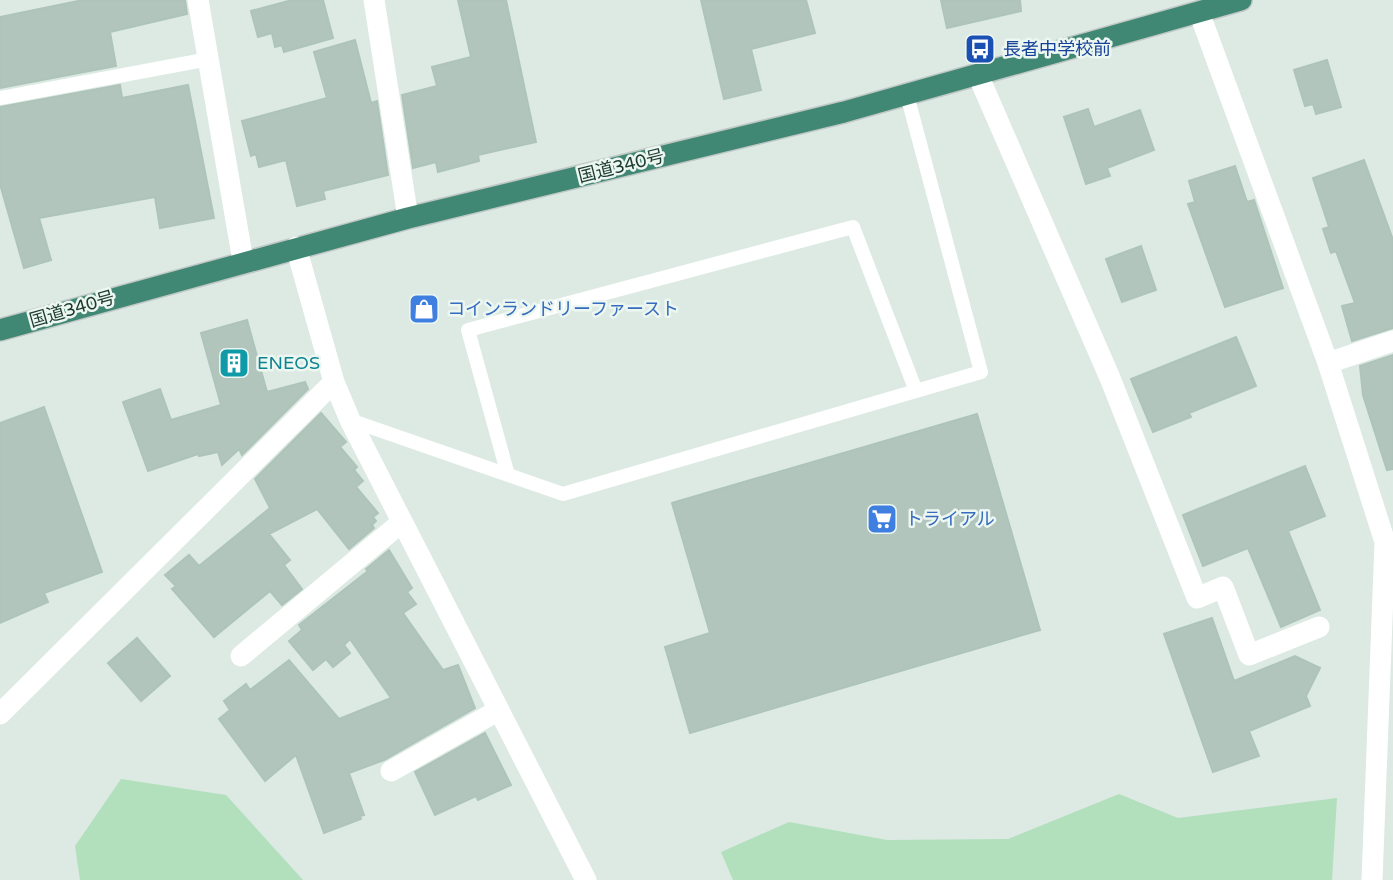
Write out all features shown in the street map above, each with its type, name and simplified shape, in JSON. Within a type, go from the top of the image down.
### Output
[{"type":"highway","name":"国道340号","points":[[0,330],[296,247],[907,95],[1241,0]]},
{"type":"street","points":[[198,0],[243,261]]},
{"type":"street","points":[[374,0],[408,218]]},
{"type":"street","points":[[1199,12],[1328,363],[1389,541],[1372,880]]},
{"type":"street","points":[[978,75],[1110,377],[1197,598],[1223,587],[1249,655],[1320,627]]},
{"type":"street","points":[[296,247],[334,382],[350,420],[586,880]]},
{"type":"street","points":[[1328,363],[1393,341]]},
{"type":"street","points":[[0,714],[334,382]]},
{"type":"street","points":[[241,656],[402,522]]},
{"type":"street","points":[[391,771],[499,710]]},
{"type":"lane","points":[[0,98],[209,59]]},
{"type":"lane","points":[[350,420],[563,494],[981,372],[907,95]]},
{"type":"lane","points":[[508,475],[468,330],[853,227],[916,391]]},
{"type":"green space","points":[[121,779],[226,795],[303,880],[80,880],[75,846]]},
{"type":"green space","points":[[1119,794],[1178,818],[1337,798],[1332,880],[733,880],[721,852],[789,822],[887,840],[1008,839]]},
{"type":"building","points":[[83,0],[185,0],[187,14],[110,32],[116,66],[0,88],[0,17]]},
{"type":"building","points":[[292,0],[323,0],[333,38],[284,52],[282,45],[275,47],[272,33],[258,37],[251,11]]},
{"type":"building","points":[[458,0],[506,0],[536,142],[478,155],[479,161],[438,172],[436,162],[413,168],[402,95],[437,86],[432,67],[471,57]]},
{"type":"building","points":[[701,0],[806,0],[815,33],[751,49],[761,90],[724,99]]},
{"type":"building","points":[[941,0],[1020,0],[1021,11],[947,28]]},
{"type":"building","points":[[355,40],[371,103],[377,101],[388,175],[323,191],[325,199],[297,206],[286,160],[259,167],[256,154],[251,156],[242,121],[327,98],[314,52]]},
{"type":"building","points":[[1327,60],[1341,107],[1316,114],[1313,104],[1305,106],[1294,70]]},
{"type":"building","points":[[120,85],[122,98],[188,85],[214,218],[160,228],[155,197],[39,218],[51,260],[24,268],[0,184],[0,107]]},
{"type":"building","points":[[1088,109],[1094,127],[1140,110],[1154,150],[1107,168],[1110,176],[1086,184],[1064,117]]},
{"type":"building","points":[[1364,160],[1393,240],[1393,328],[1352,341],[1342,306],[1355,303],[1336,251],[1331,253],[1323,229],[1329,227],[1313,178]]},
{"type":"building","points":[[1235,166],[1247,202],[1254,200],[1283,288],[1225,307],[1188,204],[1195,202],[1189,181]]},
{"type":"building","points":[[1141,246],[1156,290],[1122,302],[1106,259]]},
{"type":"building","points":[[247,320],[267,392],[305,382],[308,389],[242,455],[239,449],[222,465],[218,452],[198,454],[148,471],[123,402],[160,389],[171,420],[221,405],[201,333]]},
{"type":"building","points":[[1236,337],[1256,386],[1189,413],[1191,417],[1153,432],[1131,379]]},
{"type":"building","points":[[1393,355],[1393,469],[1387,470],[1363,395],[1360,366]]},
{"type":"building","points":[[44,407],[102,572],[44,593],[48,602],[0,623],[0,423]]},
{"type":"building","points":[[321,413],[346,442],[340,447],[357,467],[354,470],[363,481],[356,487],[378,513],[373,517],[376,521],[372,525],[374,528],[349,549],[317,509],[269,534],[290,560],[284,565],[302,589],[282,605],[270,591],[214,637],[172,589],[176,586],[165,575],[189,555],[199,566],[270,508],[255,479]]},
{"type":"building","points":[[977,414],[1040,630],[690,733],[665,647],[710,633],[672,503]]},
{"type":"building","points":[[1305,466],[1325,516],[1288,531],[1320,610],[1281,627],[1248,548],[1203,566],[1183,515]]},
{"type":"building","points":[[389,550],[412,588],[407,592],[416,604],[403,613],[443,670],[458,665],[475,708],[384,760],[349,773],[364,815],[360,816],[361,819],[324,833],[296,755],[265,781],[219,719],[230,710],[224,701],[246,684],[250,690],[289,660],[339,719],[391,698],[350,639],[344,645],[350,653],[333,667],[326,659],[313,670],[289,641],[302,630],[299,625],[368,571],[366,569]]},
{"type":"building","points":[[1212,618],[1234,681],[1295,656],[1320,668],[1306,696],[1310,706],[1249,731],[1259,756],[1213,772],[1164,634]]},
{"type":"building","points":[[137,638],[170,676],[141,701],[108,663]]},
{"type":"building","points":[[485,733],[511,785],[478,800],[476,796],[435,815],[415,772]]},
{"type":"place","name":"長者中学校前","points":[[980,49]]},
{"type":"place","name":"コインランドリーファースト","points":[[424,309]]},
{"type":"place","name":"ENEOS","points":[[234,363]]},
{"type":"place","name":"トライアル","points":[[882,519]]}]
